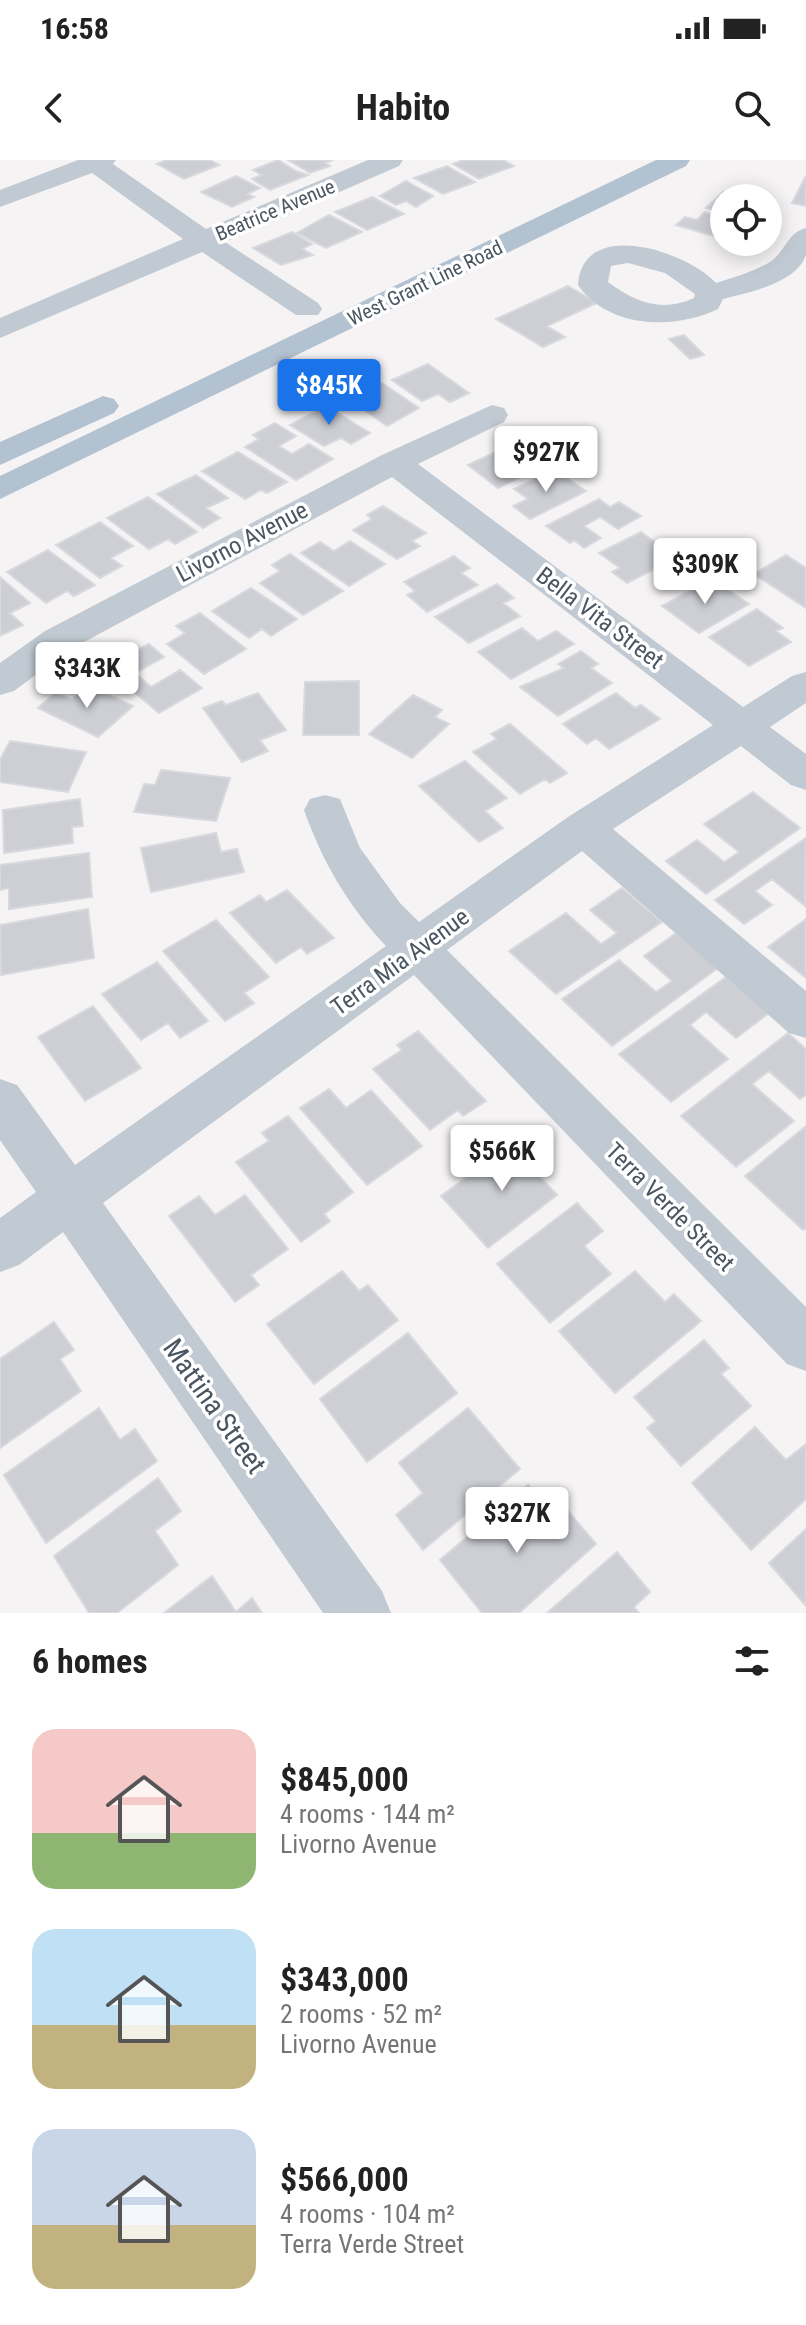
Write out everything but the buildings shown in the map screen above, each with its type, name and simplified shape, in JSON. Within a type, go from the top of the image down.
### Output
[{"type":"main road","name":"West Grant Line Road","points":[[364,282],[621,160]]},
{"type":"main road","name":"West Grant Line Road","points":[[0,489],[677,160]]},
{"type":"main road","name":"West Grant Line Road","points":[[0,455],[336,295]]},
{"type":"street","name":"Beatrice Avenue","points":[[0,329],[390,160]]},
{"type":"street","points":[[0,199],[96,161],[204,241],[307,309]]},
{"type":"street","points":[[710,293],[739,286],[782,267],[806,236]]},
{"type":"street","name":"Livorno Avenue","points":[[0,682],[58,640],[394,462],[492,415]]},
{"type":"street","name":"Bella Vita Street","points":[[394,462],[806,775]]},
{"type":"street","name":"Terra Mia Avenue","points":[[0,1248],[583,828],[806,685]]},
{"type":"street","name":"Terra Verde Street","points":[[325,810],[341,854],[384,915],[806,1345]]},
{"type":"street","points":[[583,828],[806,1019]]},
{"type":"street","points":[[0,1100],[70,1200]]},
{"type":"street","name":"Mattina Street","points":[[70,1200],[360,1613]]}]
